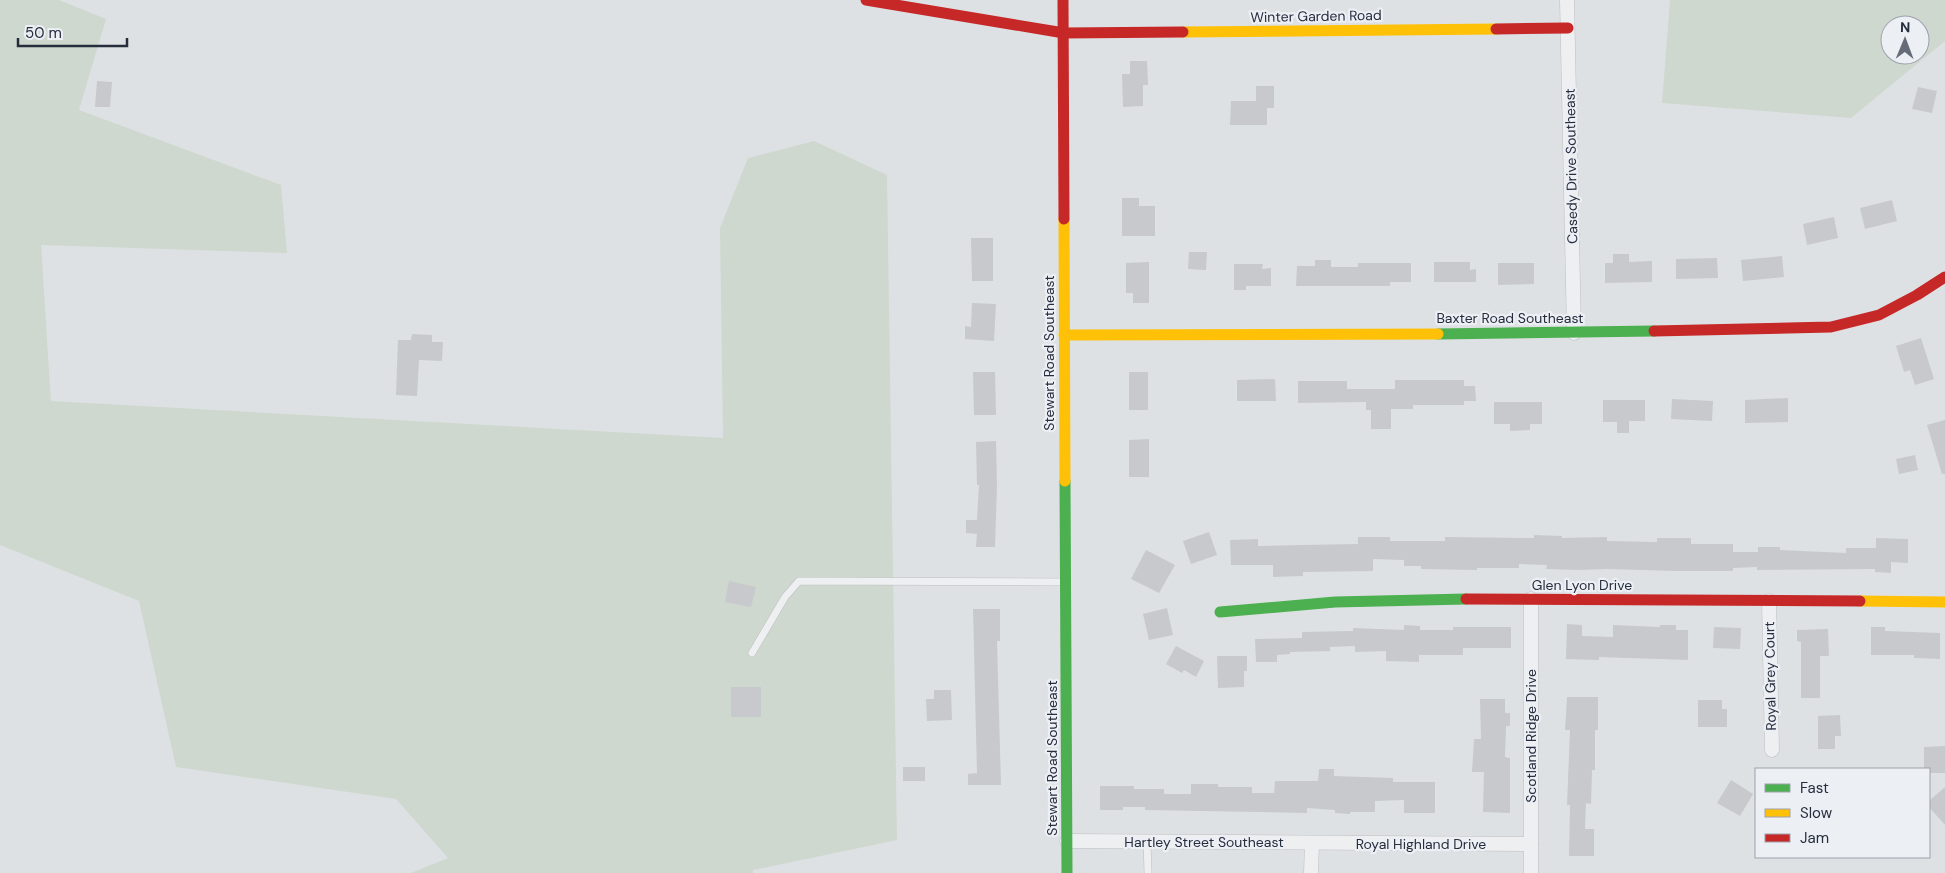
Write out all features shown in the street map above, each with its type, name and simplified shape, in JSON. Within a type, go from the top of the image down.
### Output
[{"type":"street","points":[[866,0],[1064,33]]},
{"type":"street","name":"Stewart Road Southeast","points":[[1063,0],[1067,873]]},
{"type":"street","name":"Casedy Drive Southeast","points":[[1567,0],[1574,333]]},
{"type":"street","name":"Winter Garden Road","points":[[1064,33],[1568,28]]},
{"type":"street","name":"Baxter Road Southeast","points":[[1064,335],[1574,333],[1831,327],[1879,315],[1917,295],[1945,277]]},
{"type":"street","name":"Glen Lyon Drive","points":[[1220,612],[1381,600],[1531,599],[1945,602]]},
{"type":"street","name":"Scotland Ridge Drive","points":[[1531,599],[1531,873]]},
{"type":"street","name":"Royal Grey Court","points":[[1769,601],[1772,750]]},
{"type":"street","name":"Hartley Street Southeast","points":[[1067,841],[1312,843]]},
{"type":"street","points":[[1312,843],[1312,873]]},
{"type":"street","name":"Royal Highland Drive","points":[[1312,843],[1531,844]]},
{"type":"lane","points":[[752,653],[785,597],[798,581],[1066,582]]},
{"type":"lane","points":[[1147,841],[1148,873]]},
{"type":"shaded area","points":[[0,0],[59,0],[106,19],[79,110],[281,185],[287,253],[41,245],[51,401],[723,438],[720,228],[748,158],[814,141],[887,175],[897,840],[753,870],[753,873],[411,873],[448,858],[396,799],[176,767],[139,601],[0,545]]},
{"type":"shaded area","points":[[1670,0],[1945,0],[1945,41],[1930,53],[1930,15],[1880,15],[1880,65],[1916,65],[1851,118],[1662,103]]},
{"type":"building","points":[[1130,61],[1147,61],[1148,85],[1143,85],[1143,106],[1123,107],[1122,74],[1130,74]]},
{"type":"building","points":[[97,81],[112,82],[110,107],[95,107]]},
{"type":"building","points":[[1256,86],[1274,86],[1274,108],[1267,108],[1267,125],[1230,125],[1231,101],[1256,101]]},
{"type":"building","points":[[1918,87],[1937,91],[1932,113],[1912,109]]},
{"type":"building","points":[[1122,198],[1139,198],[1139,206],[1155,206],[1155,236],[1122,236]]},
{"type":"building","points":[[1892,200],[1897,221],[1865,229],[1860,208]]},
{"type":"building","points":[[1834,217],[1838,238],[1807,245],[1803,224]]},
{"type":"building","points":[[971,238],[993,238],[993,281],[972,281]]},
{"type":"building","points":[[1189,252],[1207,252],[1206,270],[1188,269]]},
{"type":"building","points":[[1613,254],[1629,254],[1629,262],[1652,261],[1652,282],[1605,283],[1605,263],[1613,263]]},
{"type":"building","points":[[1782,256],[1784,277],[1743,281],[1741,260]]},
{"type":"building","points":[[1717,258],[1718,278],[1676,279],[1676,259]]},
{"type":"building","points":[[1315,260],[1331,260],[1331,267],[1358,267],[1358,263],[1411,263],[1411,282],[1390,282],[1390,286],[1296,286],[1297,266],[1315,266]]},
{"type":"building","points":[[1149,262],[1149,303],[1133,303],[1133,293],[1126,293],[1126,263]]},
{"type":"building","points":[[1434,262],[1470,262],[1470,270],[1476,269],[1476,282],[1434,282]]},
{"type":"building","points":[[1498,263],[1534,263],[1534,284],[1498,285]]},
{"type":"building","points":[[1234,264],[1263,264],[1262,269],[1271,268],[1271,286],[1246,286],[1246,290],[1234,290]]},
{"type":"building","points":[[972,303],[996,304],[994,341],[965,339],[965,326],[971,327]]},
{"type":"building","points":[[412,334],[432,335],[432,342],[443,342],[442,361],[419,360],[417,396],[396,395],[398,340],[411,340]]},
{"type":"building","points":[[1921,338],[1934,379],[1915,385],[1910,370],[1904,372],[1896,346]]},
{"type":"building","points":[[973,372],[995,372],[996,415],[974,415]]},
{"type":"building","points":[[1129,372],[1148,372],[1148,410],[1129,410]]},
{"type":"building","points":[[1275,379],[1276,401],[1237,401],[1237,380]]},
{"type":"building","points":[[1395,380],[1464,380],[1464,386],[1475,386],[1476,401],[1464,401],[1464,405],[1413,405],[1413,409],[1391,409],[1391,429],[1371,429],[1371,410],[1366,410],[1366,402],[1298,403],[1298,381],[1347,381],[1347,389],[1395,389]]},
{"type":"building","points":[[1788,398],[1788,422],[1745,423],[1745,400]]},
{"type":"building","points":[[1672,399],[1713,401],[1712,421],[1671,419]]},
{"type":"building","points":[[1603,400],[1645,400],[1645,421],[1629,421],[1629,433],[1617,433],[1617,422],[1603,422]]},
{"type":"building","points":[[1494,402],[1542,402],[1542,424],[1530,424],[1530,430],[1510,431],[1510,424],[1494,424]]},
{"type":"building","points":[[1945,420],[1945,474],[1942,474],[1927,425]]},
{"type":"building","points":[[1149,439],[1149,477],[1129,477],[1129,440]]},
{"type":"building","points":[[996,441],[995,547],[976,547],[977,534],[966,533],[966,520],[977,520],[979,485],[977,485],[976,442]]},
{"type":"building","points":[[1915,455],[1918,470],[1899,474],[1896,459]]},
{"type":"building","points":[[1209,532],[1217,555],[1191,564],[1183,541]]},
{"type":"building","points":[[1534,535],[1562,536],[1562,538],[1607,537],[1607,541],[1657,542],[1657,538],[1691,538],[1691,544],[1733,544],[1733,552],[1758,552],[1758,547],[1780,547],[1780,550],[1846,553],[1846,548],[1876,548],[1876,538],[1908,539],[1908,563],[1891,562],[1891,573],[1875,572],[1875,569],[1757,570],[1757,567],[1733,568],[1733,571],[1579,570],[1546,569],[1547,565],[1519,564],[1519,568],[1477,568],[1477,570],[1421,569],[1421,566],[1404,566],[1404,560],[1373,559],[1373,571],[1303,572],[1303,576],[1273,577],[1273,565],[1231,565],[1230,540],[1258,539],[1258,546],[1358,544],[1358,537],[1390,537],[1390,541],[1445,541],[1445,537],[1534,538]]},
{"type":"building","points":[[1146,550],[1175,565],[1159,593],[1131,579]]},
{"type":"building","points":[[729,581],[756,587],[751,607],[725,602]]},
{"type":"building","points":[[1167,608],[1173,635],[1149,640],[1143,614]]},
{"type":"building","points":[[973,609],[1000,609],[1000,641],[997,641],[1001,785],[968,785],[968,774],[977,773]]},
{"type":"building","points":[[1567,624],[1582,625],[1582,636],[1613,637],[1613,625],[1660,627],[1660,625],[1676,625],[1676,630],[1688,630],[1688,660],[1599,657],[1599,660],[1566,659]]},
{"type":"building","points":[[1404,625],[1420,626],[1420,630],[1453,630],[1453,627],[1511,627],[1511,648],[1463,648],[1463,655],[1419,655],[1419,662],[1386,661],[1386,651],[1355,652],[1355,646],[1330,647],[1330,651],[1290,652],[1290,654],[1277,655],[1277,662],[1256,662],[1255,639],[1302,638],[1302,632],[1353,631],[1353,628],[1404,630]]},
{"type":"building","points":[[1714,627],[1741,628],[1740,649],[1713,648]]},
{"type":"building","points":[[1871,627],[1885,627],[1885,631],[1940,633],[1940,659],[1914,658],[1914,655],[1871,655]]},
{"type":"building","points":[[1828,629],[1829,656],[1820,656],[1820,698],[1801,698],[1801,642],[1797,641],[1797,630]]},
{"type":"building","points":[[1176,646],[1204,661],[1196,677],[1184,670],[1182,673],[1166,664]]},
{"type":"building","points":[[1217,656],[1247,656],[1247,671],[1244,671],[1244,687],[1218,688]]},
{"type":"building","points":[[731,687],[761,687],[761,717],[731,717]]},
{"type":"building","points":[[934,690],[951,690],[952,720],[927,721],[926,699],[934,699]]},
{"type":"building","points":[[1567,697],[1598,697],[1598,730],[1595,730],[1595,770],[1592,770],[1591,804],[1586,803],[1585,829],[1594,829],[1594,856],[1569,856],[1570,805],[1567,805],[1570,730],[1565,730]]},
{"type":"building","points":[[1480,699],[1505,699],[1505,713],[1510,713],[1510,726],[1506,726],[1505,757],[1510,758],[1510,813],[1483,812],[1484,772],[1472,772],[1474,739],[1481,739]]},
{"type":"building","points":[[1698,700],[1722,700],[1722,709],[1727,709],[1727,727],[1698,727]]},
{"type":"building","points":[[1840,715],[1841,736],[1835,736],[1835,749],[1818,749],[1818,716]]},
{"type":"building","points":[[1945,746],[1945,773],[1930,773],[1930,768],[1924,768],[1924,747]]},
{"type":"building","points":[[903,767],[925,767],[925,781],[903,781]]},
{"type":"building","points":[[1319,769],[1334,769],[1334,776],[1393,778],[1393,782],[1435,782],[1435,813],[1404,813],[1404,800],[1375,801],[1375,812],[1350,812],[1350,814],[1335,813],[1335,810],[1307,808],[1307,813],[1145,810],[1145,807],[1123,807],[1123,810],[1100,810],[1100,786],[1134,786],[1134,789],[1164,789],[1164,794],[1191,794],[1191,784],[1218,784],[1218,787],[1252,787],[1252,793],[1274,793],[1275,781],[1318,781]]},
{"type":"building","points":[[1731,780],[1753,794],[1740,816],[1717,803]]},
{"type":"building","points":[[1945,787],[1945,825],[1930,808],[1930,800]]},
{"type":"traffic: fast","points":[[1438,334],[1654,331]]},
{"type":"traffic: fast","points":[[1065,481],[1067,873]]},
{"type":"traffic: fast","points":[[1220,612],[1335,602],[1466,599]]},
{"type":"traffic: slow","points":[[1183,32],[1496,29]]},
{"type":"traffic: slow","points":[[1064,219],[1065,481]]},
{"type":"traffic: slow","points":[[1064,335],[1438,334]]},
{"type":"traffic: slow","points":[[1860,601],[1945,602]]},
{"type":"traffic: jam","points":[[866,0],[1064,33],[1183,32]]},
{"type":"traffic: jam","points":[[1063,0],[1064,219]]},
{"type":"traffic: jam","points":[[1496,29],[1568,28]]},
{"type":"traffic: jam","points":[[1654,331],[1831,327],[1879,315],[1917,295],[1945,277]]},
{"type":"traffic: jam","points":[[1466,599],[1860,601]]}]
